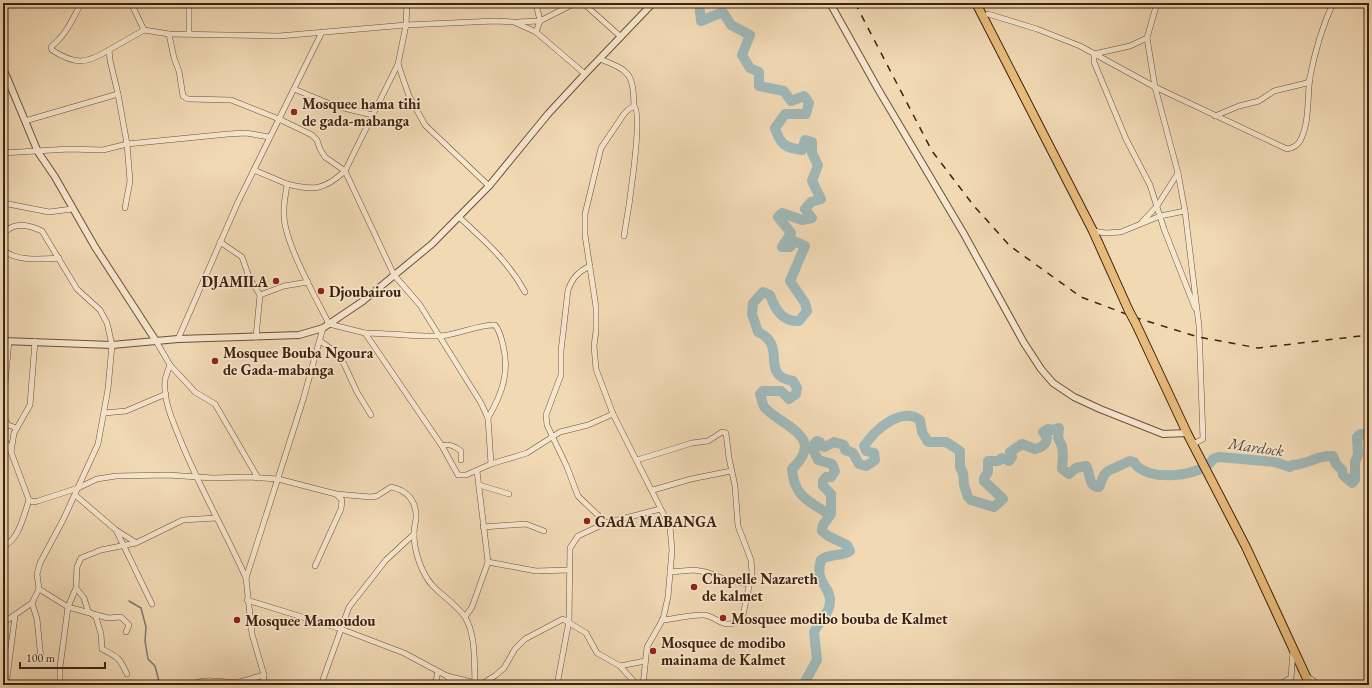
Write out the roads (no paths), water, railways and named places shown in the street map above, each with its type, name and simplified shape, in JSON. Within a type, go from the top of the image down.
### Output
[{"type":"main road","points":[[976,3],[1093,230],[1129,311],[1187,433],[1213,487],[1246,548],[1310,685]]},
{"type":"street","points":[[81,3],[72,22],[59,41],[51,47],[52,50],[66,59],[78,61],[95,58],[144,30],[169,34],[189,33],[279,36],[406,25],[495,21],[540,21],[575,3]]},
{"type":"street","points":[[126,3],[132,4],[144,30]]},
{"type":"street","points":[[189,3],[189,33]]},
{"type":"street","points":[[254,170],[287,184],[306,189],[320,188],[333,182],[345,171],[398,64],[406,25],[407,3]]},
{"type":"street","points":[[536,3],[540,21],[536,32]]},
{"type":"street","points":[[583,3],[621,37]]},
{"type":"street","points":[[17,428],[6,424],[3,406],[6,341],[35,341],[112,346],[178,339],[299,335],[322,328],[329,324],[363,301],[432,244],[489,186],[548,114],[653,3]]},
{"type":"street","points":[[830,3],[878,89],[964,234],[1024,343],[1041,369],[1053,383],[1074,397],[1100,409],[1163,434],[1187,433]]},
{"type":"street","points":[[1158,3],[1147,38],[1155,87],[1178,173],[1185,211],[1198,314],[1203,439],[1194,447]]},
{"type":"street","points":[[988,14],[1037,29],[1080,46],[1155,87],[1287,149],[1294,147],[1300,142],[1309,102],[1310,79],[1323,24],[1333,3]]},
{"type":"street","points":[[514,22],[536,32],[585,74]]},
{"type":"street","points":[[178,339],[220,242],[269,137],[322,32]]},
{"type":"street","points":[[169,34],[174,58],[179,71],[183,96],[188,99],[231,100],[279,119],[312,135],[318,140],[320,149],[325,157],[345,171],[394,275],[420,305],[481,403],[488,418],[491,464]]},
{"type":"street","points":[[1094,54],[1130,46],[1147,38]]},
{"type":"street","points":[[109,50],[127,144],[130,181],[125,208]]},
{"type":"street","points":[[1094,54],[1094,62],[1108,98],[1119,119],[1132,151],[1150,185],[1160,216],[1198,314]]},
{"type":"street","points":[[600,58],[619,66],[627,72],[633,85],[634,106],[637,111],[631,202],[624,236]]},
{"type":"street","points":[[398,64],[409,96],[426,125],[489,186]]},
{"type":"street","points":[[3,68],[38,152],[55,177],[72,209],[156,341],[170,366],[195,392],[215,404],[258,478]]},
{"type":"street","points":[[1216,116],[1260,101],[1274,91],[1307,83],[1310,79]]},
{"type":"street","points":[[294,89],[335,106],[373,115]]},
{"type":"street","points":[[25,121],[118,94]]},
{"type":"street","points":[[634,106],[629,108],[624,114],[601,148],[585,214],[585,235],[596,307],[596,331],[594,346],[596,369],[613,414],[653,490],[660,509],[670,527],[672,550],[668,597],[662,620],[647,647],[643,685]]},
{"type":"street","points":[[3,153],[69,149],[103,150],[127,144],[246,133],[269,137]]},
{"type":"street","points":[[1142,223],[1157,206],[1178,173]]},
{"type":"street","points":[[287,184],[284,215],[286,228],[308,282],[329,324],[365,333],[440,336],[469,331],[488,325],[495,325],[500,331],[507,361],[498,401],[488,418]]},
{"type":"street","points":[[3,202],[49,212],[72,209]]},
{"type":"street","points":[[1093,230],[1106,233],[1121,232],[1160,216],[1185,211]]},
{"type":"street","points":[[459,217],[496,251],[514,272],[525,292]]},
{"type":"street","points":[[3,235],[6,230],[13,226],[24,226],[42,231],[78,289],[100,310],[107,323],[112,346],[108,389],[98,444],[75,495],[40,563],[37,574],[39,589],[32,603],[3,623]]},
{"type":"street","points":[[220,242],[242,257],[246,265],[248,277],[260,295],[256,337]]},
{"type":"street","points":[[3,249],[5,252],[21,258],[59,258]]},
{"type":"street","points":[[590,266],[578,273],[572,280],[568,290],[561,351],[562,375],[546,416],[547,425],[578,496],[606,523]]},
{"type":"street","points":[[260,295],[284,286],[308,282]]},
{"type":"street","points":[[263,685],[264,675],[252,634],[247,600],[246,578],[320,341],[322,328]]},
{"type":"street","points":[[365,333],[442,446],[458,475],[466,475],[477,472],[491,464],[527,453],[560,432],[588,425],[613,414]]},
{"type":"street","points":[[11,452],[14,433],[30,405],[35,341]]},
{"type":"street","points":[[320,341],[330,348],[344,364],[357,392],[371,415]]},
{"type":"street","points":[[170,366],[165,380],[166,394],[174,426],[194,476],[246,578]]},
{"type":"street","points":[[104,413],[126,411],[166,394]]},
{"type":"street","points":[[637,460],[692,443],[708,441],[724,431],[735,486],[738,526],[751,560],[752,572],[743,615],[740,621],[728,624],[716,621],[705,615],[662,620]]},
{"type":"street","points":[[3,437],[11,452],[29,500],[16,534],[11,542],[3,546]]},
{"type":"street","points":[[442,446],[447,445],[459,449],[461,451],[461,460]]},
{"type":"street","points":[[653,490],[691,479],[731,471]]},
{"type":"street","points":[[465,617],[472,607],[488,562],[477,472]]},
{"type":"street","points":[[29,500],[33,502],[38,501],[78,488],[97,478],[116,476],[194,476],[213,478],[278,479],[336,494],[371,497],[377,496],[390,487],[401,489],[409,495],[414,506],[416,517],[414,534],[421,568],[432,585],[452,601],[465,617],[471,634],[475,682]]},
{"type":"street","points":[[479,485],[509,494]]},
{"type":"street","points":[[315,566],[341,509],[342,500],[336,494]]},
{"type":"street","points":[[75,495],[127,539],[136,542]]},
{"type":"street","points":[[557,685],[568,621],[570,548],[578,536],[606,523],[660,509]]},
{"type":"street","points":[[60,685],[60,667],[68,607],[76,588],[77,567],[81,558],[101,550],[136,542],[183,520],[216,518]]},
{"type":"street","points":[[483,526],[526,524],[544,531]]},
{"type":"street","points":[[116,530],[122,546],[135,566],[152,604]]},
{"type":"street","points":[[321,685],[349,607],[386,560],[414,534]]},
{"type":"street","points":[[488,562],[536,571],[569,570]]},
{"type":"street","points":[[670,572],[694,570],[706,572],[727,580],[749,584]]},
{"type":"street","points":[[76,588],[84,598],[88,611],[94,615],[100,628],[102,649],[117,657],[124,664],[127,674]]},
{"type":"street","points":[[39,589],[68,607],[108,618],[121,617],[129,625],[126,632]]},
{"type":"street","points":[[247,600],[341,629],[404,653],[447,676],[482,685],[504,668],[516,649],[525,639],[563,619],[586,633],[597,653],[620,666],[637,685]]},
{"type":"street","points":[[32,603],[37,619],[41,658]]},
{"type":"street","points":[[6,685],[15,616]]},
{"type":"street","points":[[1278,685],[1291,678],[1293,648]]},
{"type":"street","points":[[620,666],[645,661]]},
{"type":"street","points":[[435,685],[438,672]]},
{"type":"street","points":[[190,685],[196,682],[210,680],[238,682],[264,675]]},
{"type":"street","points":[[1305,675],[1319,685]]},
{"type":"street","points":[[447,676],[455,685]]},
{"type":"waterway","points":[[699,3],[701,21],[723,12],[731,25],[750,35],[742,55],[750,68],[759,72],[759,86],[784,91],[791,101],[804,96],[809,103],[806,114],[785,114],[775,128],[781,141],[791,148],[802,150],[805,140],[812,142],[812,153],[818,165],[812,181],[821,199],[811,202],[805,209],[812,218],[802,220],[782,213],[778,217],[791,233],[782,247],[790,247],[794,241],[805,246],[790,281],[805,303],[807,311],[799,321],[788,319],[780,314],[770,295],[763,292],[753,303],[752,314],[758,332],[767,338],[772,345],[777,373],[783,378],[793,381],[797,388],[796,394],[789,399],[781,391],[763,391],[760,394],[763,405],[773,415],[799,434],[804,441],[805,449],[801,458],[792,469],[793,478],[799,492],[809,502],[830,515]]},
{"type":"waterway","name":"Mardock","points":[[803,685],[817,660],[814,632],[830,606],[830,596],[820,574],[819,568],[821,560],[828,556],[843,554],[850,551],[847,545],[828,536],[822,531],[823,525],[831,514],[831,494],[823,486],[823,481],[826,477],[831,477],[835,471],[832,464],[818,460],[813,449],[814,444],[817,441],[820,442],[821,446],[825,447],[834,442],[844,445],[845,450],[853,453],[859,464],[866,466],[875,460],[874,453],[866,451],[864,446],[875,433],[889,422],[897,418],[913,416],[920,420],[922,432],[928,442],[946,442],[960,451],[960,467],[963,473],[964,485],[968,497],[971,500],[994,507],[1003,499],[984,481],[984,478],[988,472],[988,461],[998,461],[1002,458],[1009,461],[1012,457],[1010,452],[1022,444],[1035,449],[1042,446],[1045,444],[1047,438],[1043,432],[1048,429],[1053,430],[1059,428],[1058,438],[1062,446],[1063,456],[1062,469],[1069,474],[1076,468],[1086,466],[1091,482],[1093,485],[1099,487],[1104,475],[1108,471],[1130,461],[1134,462],[1140,469],[1150,473],[1174,475],[1198,470],[1207,465],[1213,459],[1219,457],[1275,462],[1290,467],[1292,465],[1298,465],[1321,457],[1333,456],[1336,464],[1342,470],[1343,475],[1352,483],[1355,480],[1355,462],[1358,455],[1357,437],[1361,434],[1369,435]]},
{"type":"waterway","points":[[129,601],[141,608],[146,627],[145,641],[148,659],[155,666],[160,685]]},
{"type":"railway","points":[[855,3],[932,151],[974,206],[1010,246],[1081,297],[1134,317],[1198,337],[1258,348],[1369,335]]},
{"type":"place","name":"Mosquee hama tihi de gada-mabanga","points":[[294,112]]},
{"type":"place","name":"DJAMILA","points":[[276,281]]},
{"type":"place","name":"Djoubairou","points":[[321,291]]},
{"type":"place","name":"Mosquee Bouba Ngoura de Gada-mabanga","points":[[215,361]]},
{"type":"place","name":"GAdA MABANGA","points":[[587,521]]},
{"type":"place","name":"Chapelle Nazareth de kalmet","points":[[694,587]]},
{"type":"place","name":"Mosquee modibo bouba de Kalmet","points":[[723,618]]},
{"type":"place","name":"Mosquee Mamoudou","points":[[237,620]]},
{"type":"place","name":"Mosquee de modibo mainama de Kalmet","points":[[653,651]]}]
